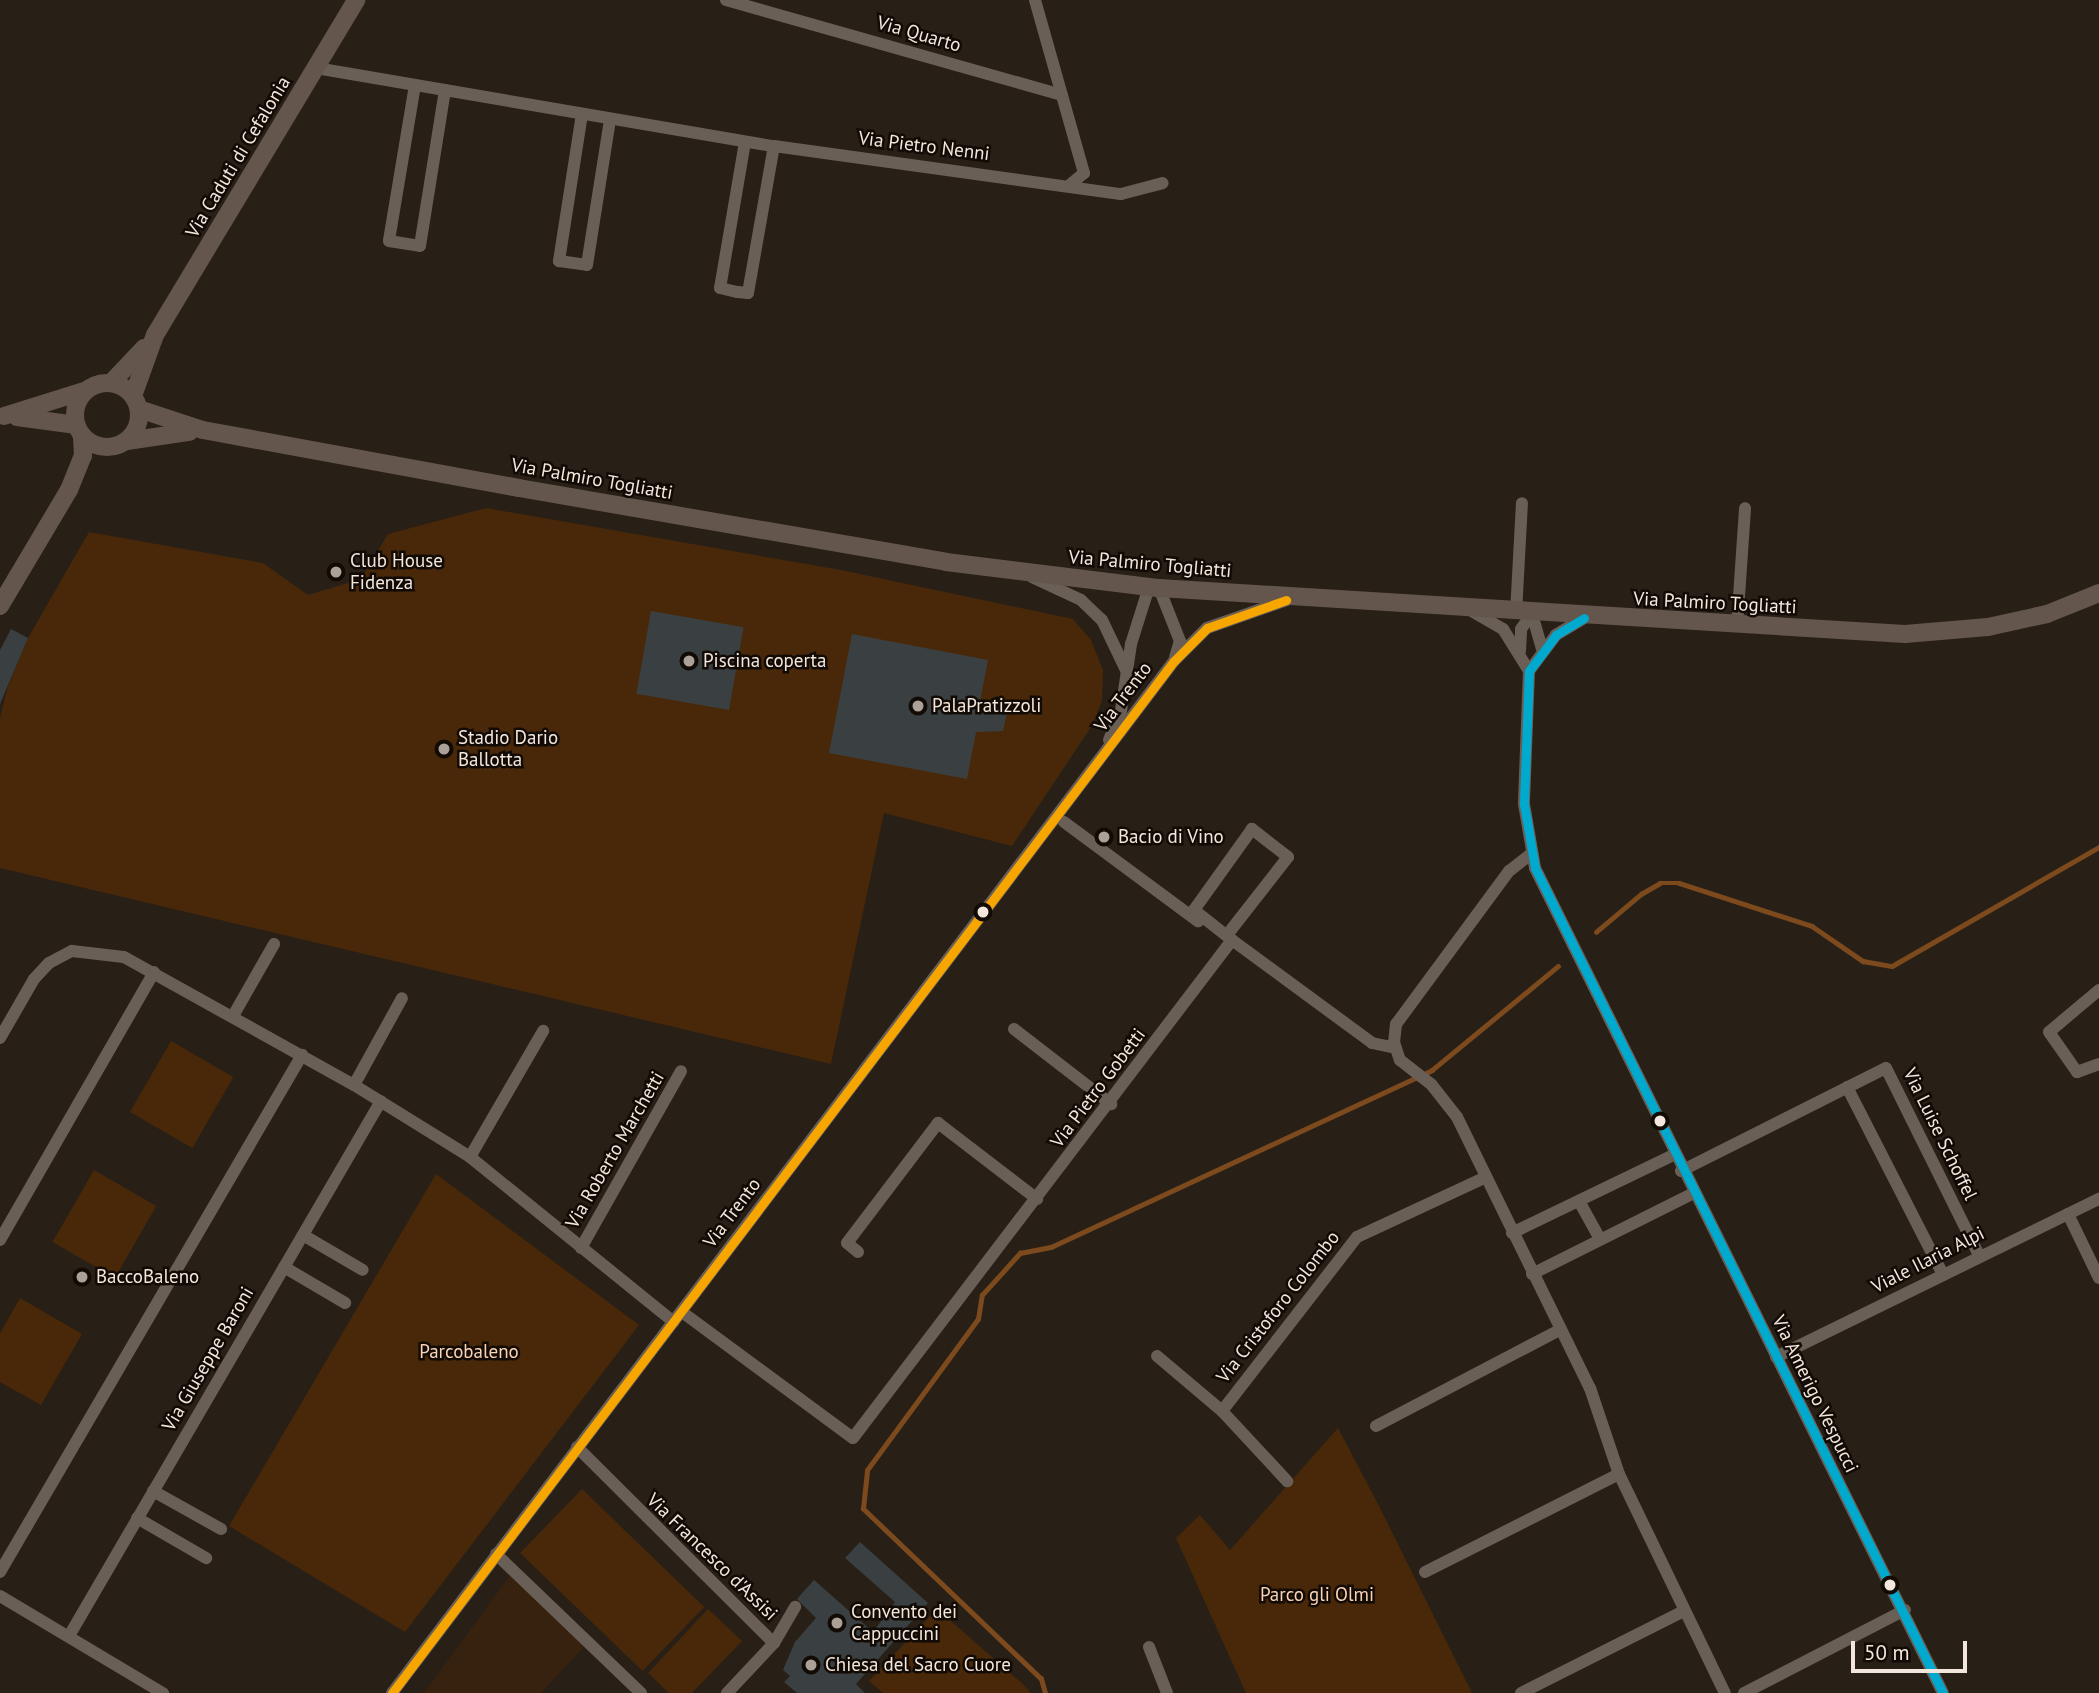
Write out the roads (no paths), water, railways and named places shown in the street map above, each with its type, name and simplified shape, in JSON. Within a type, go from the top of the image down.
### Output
[{"type":"street","name":"Via Caduti di Cefalonia","points":[[111,383],[155,335],[356,0]]},
{"type":"street","name":"Via Quarto","points":[[726,0],[1062,95]]},
{"type":"street","points":[[1035,0],[1084,173],[1071,184]]},
{"type":"street","name":"Via Pietro Nenni","points":[[316,68],[745,142],[1071,184],[1121,194],[1163,183]]},
{"type":"street","points":[[415,85],[390,241],[420,246],[445,90]]},
{"type":"street","points":[[582,114],[559,261],[587,265],[610,118]]},
{"type":"street","points":[[745,142],[720,288],[738,292],[748,293],[774,146]]},
{"type":"street","name":"Via Caduti di Cefalonia","points":[[136,402],[155,335]]},
{"type":"street","name":"Via Palmiro Togliatti","points":[[2,416],[111,383],[136,402],[203,430],[1015,571],[1154,588],[1308,596],[1584,618],[1737,626],[1954,632],[2047,614],[2099,593]]},
{"type":"street","points":[[0,606],[69,490],[83,456],[77,405],[88,389]]},
{"type":"street","points":[[69,490],[137,427],[136,402]]},
{"type":"street","name":"Via Palmiro Togliatti","points":[[2,416],[79,430],[96,445],[120,444],[203,430]]},
{"type":"street","points":[[1520,652],[1524,613],[1522,503]]},
{"type":"street","points":[[1737,626],[1745,508]]},
{"type":"street","name":"Via Trento","points":[[1015,571],[1081,600],[1118,643],[1128,674]]},
{"type":"street","name":"Via Trento","points":[[1154,588],[1180,641],[1174,661]]},
{"type":"street","name":"Via Trento","points":[[1102,757],[1121,711],[1128,674],[1154,588]]},
{"type":"street","name":"Via Trento","points":[[392,1693],[1174,661],[1207,628],[1260,606],[1308,596]]},
{"type":"street","name":"Via Amerigo Vespucci","points":[[1469,609],[1503,629],[1520,652],[1529,671],[1524,804],[1531,853],[1692,1194],[1905,1610],[1943,1693]]},
{"type":"street","points":[[1524,613],[1542,649]]},
{"type":"street","name":"Via Amerigo Vespucci","points":[[1529,671],[1542,649],[1584,618]]},
{"type":"street","points":[[1064,822],[1372,1043],[1395,1048]]},
{"type":"street","name":"Via Pietro Gobetti","points":[[678,1317],[853,1438],[1111,1104],[1229,940],[1287,857],[1252,830],[1194,910],[1229,940]]},
{"type":"street","points":[[1531,853],[1510,871],[1396,1024],[1395,1048],[1412,1071],[1431,1084],[1452,1109],[1558,1331],[1590,1388],[1619,1474],[1726,1693]]},
{"type":"street","points":[[233,1016],[274,944]]},
{"type":"street","name":"Via Roberto Marchetti","points":[[0,1038],[34,979],[72,951],[99,950],[154,972],[354,1085],[470,1157],[581,1248],[678,1317]]},
{"type":"street","points":[[0,1240],[154,972]]},
{"type":"street","points":[[2099,990],[2049,1032],[2077,1072],[2099,1064]]},
{"type":"street","points":[[354,1085],[402,998]]},
{"type":"street","points":[[1014,1028],[1111,1104]]},
{"type":"street","points":[[470,1157],[543,1031]]},
{"type":"street","points":[[0,1572],[302,1055]]},
{"type":"street","name":"Via Luise Schoffel","points":[[1681,1171],[1886,1068],[1979,1255]]},
{"type":"street","name":"Via Roberto Marchetti","points":[[581,1248],[681,1071]]},
{"type":"street","points":[[1847,1087],[1942,1275]]},
{"type":"street","name":"Via Giuseppe Baroni","points":[[69,1636],[381,1101]]},
{"type":"street","points":[[858,1252],[847,1243],[938,1123],[1037,1199]]},
{"type":"street","points":[[1512,1233],[1673,1155]]},
{"type":"street","name":"Via Cristoforo Colombo","points":[[1222,1411],[1357,1237],[1484,1178]]},
{"type":"street","points":[[1532,1274],[1692,1194]]},
{"type":"street","name":"Viale Ilaria Alpi","points":[[1776,1357],[1979,1255],[2099,1199]]},
{"type":"street","points":[[1579,1201],[1600,1239]]},
{"type":"street","points":[[2068,1214],[2099,1278]]},
{"type":"street","points":[[303,1235],[363,1270]]},
{"type":"street","points":[[284,1267],[345,1303]]},
{"type":"street","points":[[1376,1426],[1558,1331]]},
{"type":"street","name":"Via Cristoforo Colombo","points":[[1157,1356],[1222,1411],[1287,1481]]},
{"type":"street","name":"Via Francesco d'Assisi","points":[[577,1447],[774,1643],[727,1693]]},
{"type":"street","points":[[1425,1572],[1619,1474]]},
{"type":"street","points":[[153,1491],[221,1529]]},
{"type":"street","points":[[137,1518],[205,1558]]},
{"type":"street","points":[[496,1554],[641,1693]]},
{"type":"street","points":[[0,1596],[163,1693]]},
{"type":"street","points":[[774,1643],[795,1607]]},
{"type":"street","points":[[1744,1693],[1905,1610]]},
{"type":"street","points":[[1521,1693],[1684,1611]]},
{"type":"street","points":[[1149,1647],[1167,1693]]},
{"type":"waterway","points":[[1596,932],[1641,894],[1660,883],[1679,883],[1812,926],[1863,961],[1892,966],[2099,847]]},
{"type":"waterway","points":[[1045,1693],[1041,1679],[863,1509],[867,1470],[978,1319],[982,1295],[1020,1253],[1051,1247],[1432,1070],[1558,966]]},
{"type":"place","name":"Club House Fidenza","points":[[336,572]]},
{"type":"place","name":"Piscina coperta","points":[[689,661]]},
{"type":"place","name":"PalaPratizzoli","points":[[918,706]]},
{"type":"place","name":"Stadio Dario Ballotta","points":[[444,749]]},
{"type":"place","name":"Bacio di Vino","points":[[1104,837]]},
{"type":"place","name":"BaccoBaleno","points":[[82,1277]]},
{"type":"place","name":"Convento dei Cappuccini","points":[[837,1623]]},
{"type":"place","name":"Chiesa del Sacro Cuore","points":[[811,1665]]},
{"type":"park label","name":"Parcobaleno","points":[[469,1352]]},
{"type":"park label","name":"Parco gli Olmi","points":[[1317,1595]]}]
